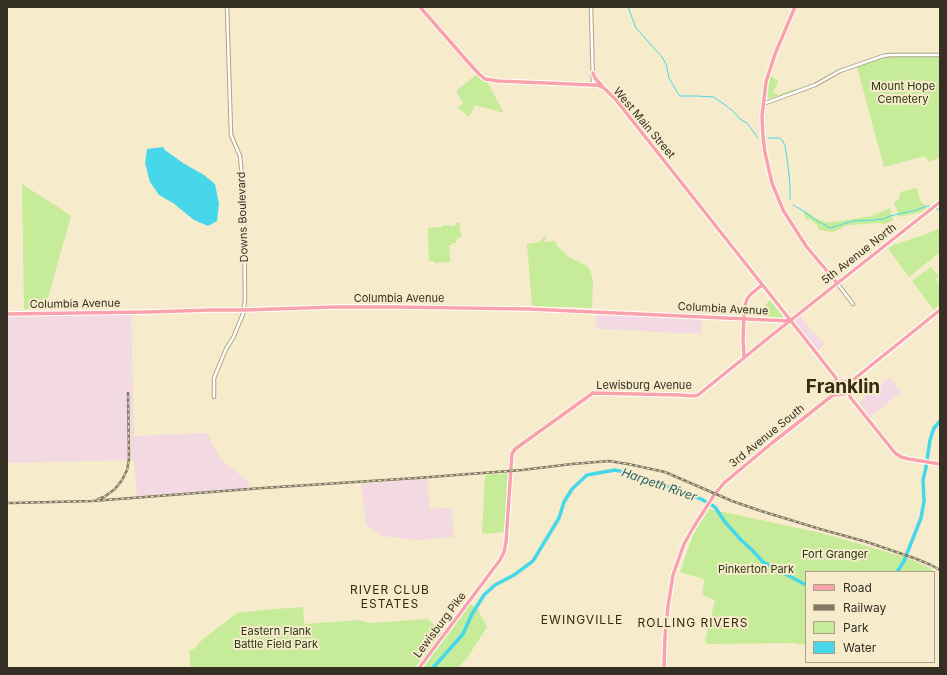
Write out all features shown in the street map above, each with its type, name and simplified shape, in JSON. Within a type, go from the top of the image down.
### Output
[{"type":"main road","name":"West Main Street","points":[[420,7],[485,79],[498,81],[597,85],[604,88],[673,171],[836,378]]},
{"type":"main road","points":[[794,7],[768,73],[762,116],[765,151],[770,176],[783,210],[806,246],[837,284]]},
{"type":"main road","points":[[593,73],[597,82],[604,88]]},
{"type":"main road","name":"5th Avenue North","points":[[703,391],[939,203]]},
{"type":"main road","points":[[744,358],[744,311],[747,299],[762,285]]},
{"type":"main road","name":"Columbia Avenue","points":[[7,314],[335,307],[522,309],[790,321]]},
{"type":"main road","points":[[832,395],[847,392],[853,380],[940,310]]},
{"type":"main road","points":[[850,397],[848,383],[836,378],[837,391],[850,397],[895,453],[901,457],[940,464]]},
{"type":"main road","points":[[836,386],[838,382],[853,380]]},
{"type":"main road","name":"3rd Avenue South","points":[[664,668],[665,635],[673,575],[684,544],[692,528],[724,483],[832,395],[836,386]]},
{"type":"main road","name":"Lewisburg Avenue","points":[[476,592],[500,560],[504,552],[512,454],[515,449],[594,393],[694,396],[703,391]]},
{"type":"main road","name":"Lewisburg Pike","points":[[419,668],[476,592]]},
{"type":"street","name":"Downs Boulevard","points":[[214,396],[214,378],[244,314],[245,289],[244,198],[240,156],[231,135],[228,7]]},
{"type":"street","points":[[591,7],[593,85]]},
{"type":"street","points":[[763,104],[815,85],[840,71],[883,56],[940,55]]},
{"type":"street","points":[[837,284],[853,304]]},
{"type":"shaded area","points":[[131,314],[134,436],[207,433],[221,460],[248,481],[249,488],[137,496],[134,460],[7,463],[7,317]]},
{"type":"shaded area","points":[[597,314],[702,319],[701,333],[596,329]]},
{"type":"shaded area","points":[[800,316],[825,344],[817,351],[794,321]]},
{"type":"shaded area","points":[[890,377],[901,392],[870,417],[859,402]]},
{"type":"shaded area","points":[[427,478],[430,509],[451,508],[454,537],[417,540],[382,536],[366,525],[361,484]]},
{"type":"green space","name":"Mount Hope Cemetery","points":[[887,55],[940,57],[940,157],[929,162],[925,156],[884,167],[857,67]]},
{"type":"green space","points":[[477,74],[481,80],[487,82],[504,113],[475,105],[469,117],[457,107],[463,104],[456,91]]},
{"type":"green space","points":[[770,76],[778,80],[773,93],[780,95],[768,99],[767,94]]},
{"type":"green space","points":[[795,89],[795,90],[780,94]]},
{"type":"green space","points":[[22,184],[71,216],[45,308],[24,309]]},
{"type":"green space","points":[[917,188],[920,200],[927,208],[922,212],[899,217],[894,202],[899,199],[900,192]]},
{"type":"green space","points":[[890,208],[893,220],[885,224],[850,225],[833,232],[819,230],[817,225],[810,219],[806,220],[804,214],[804,210],[817,219],[827,223],[872,216]]},
{"type":"green space","points":[[455,223],[460,223],[462,237],[457,238],[456,243],[449,245],[450,262],[434,263],[434,261],[429,261],[428,228],[442,227],[444,225],[455,226]]},
{"type":"green space","points":[[940,228],[940,252],[909,277],[889,248],[893,245]]},
{"type":"green space","points":[[546,236],[547,237],[544,242],[555,241],[558,247],[569,257],[587,266],[590,270],[593,280],[592,307],[532,305],[527,244],[540,242]]},
{"type":"green space","points":[[931,267],[939,277],[936,279],[940,285],[940,305],[934,310],[912,281]]},
{"type":"green space","points":[[770,300],[783,318],[761,316],[769,309],[765,305]]},
{"type":"green space","points":[[509,473],[505,532],[482,534],[485,475]]},
{"type":"green space","name":"Pinkerton Park","points":[[709,509],[821,533],[908,558],[932,569],[932,571],[805,571],[805,645],[793,643],[708,644],[705,641],[715,600],[702,595],[703,579],[680,572],[693,535]]},
{"type":"green space","name":"Eastern Flank Battle Field Park","points":[[468,602],[477,608],[487,627],[467,658],[458,668],[190,668],[189,651],[195,648],[202,640],[237,613],[303,607],[304,624],[358,620],[370,623],[428,619],[444,635]]},
{"type":"water","points":[[163,147],[183,163],[204,175],[215,184],[219,204],[217,221],[208,226],[194,220],[173,203],[159,195],[150,182],[145,163],[147,149]]},
{"type":"waterway","points":[[628,7],[636,28],[662,57],[666,64],[669,78],[679,95],[714,97],[747,123],[758,138]]},
{"type":"waterway","points":[[768,138],[779,138],[785,145],[790,185],[790,199]]},
{"type":"waterway","points":[[793,205],[830,228],[853,221],[883,219],[927,206],[932,207]]},
{"type":"waterway","points":[[935,208],[940,210]]},
{"type":"waterway","name":"Harpeth River","points":[[898,571],[904,561],[921,518],[924,501],[923,480],[930,440],[934,428],[940,421]]},
{"type":"waterway","name":"Harpeth River","points":[[433,668],[463,634],[472,614],[484,595],[495,585],[514,575],[533,561],[559,518],[564,502],[572,489],[587,475],[615,470],[633,474],[701,499],[715,507],[725,522],[763,562],[805,584]]},
{"type":"railway","points":[[98,499],[104,497],[115,489],[127,470],[129,459],[128,393]]},
{"type":"railway","points":[[7,503],[92,501],[522,470],[609,461],[665,472],[732,501],[820,529],[867,542],[914,558],[940,570]]},
{"type":"district","name":"Franklin","points":[[843,387]]},
{"type":"district","name":"RIVER CLUB ESTATES","points":[[390,597]]},
{"type":"district","name":"EWINGVILLE","points":[[582,620]]},
{"type":"district","name":"ROLLING RIVERS","points":[[693,623]]},
{"type":"park label","name":"Fort Granger","points":[[835,555]]}]
